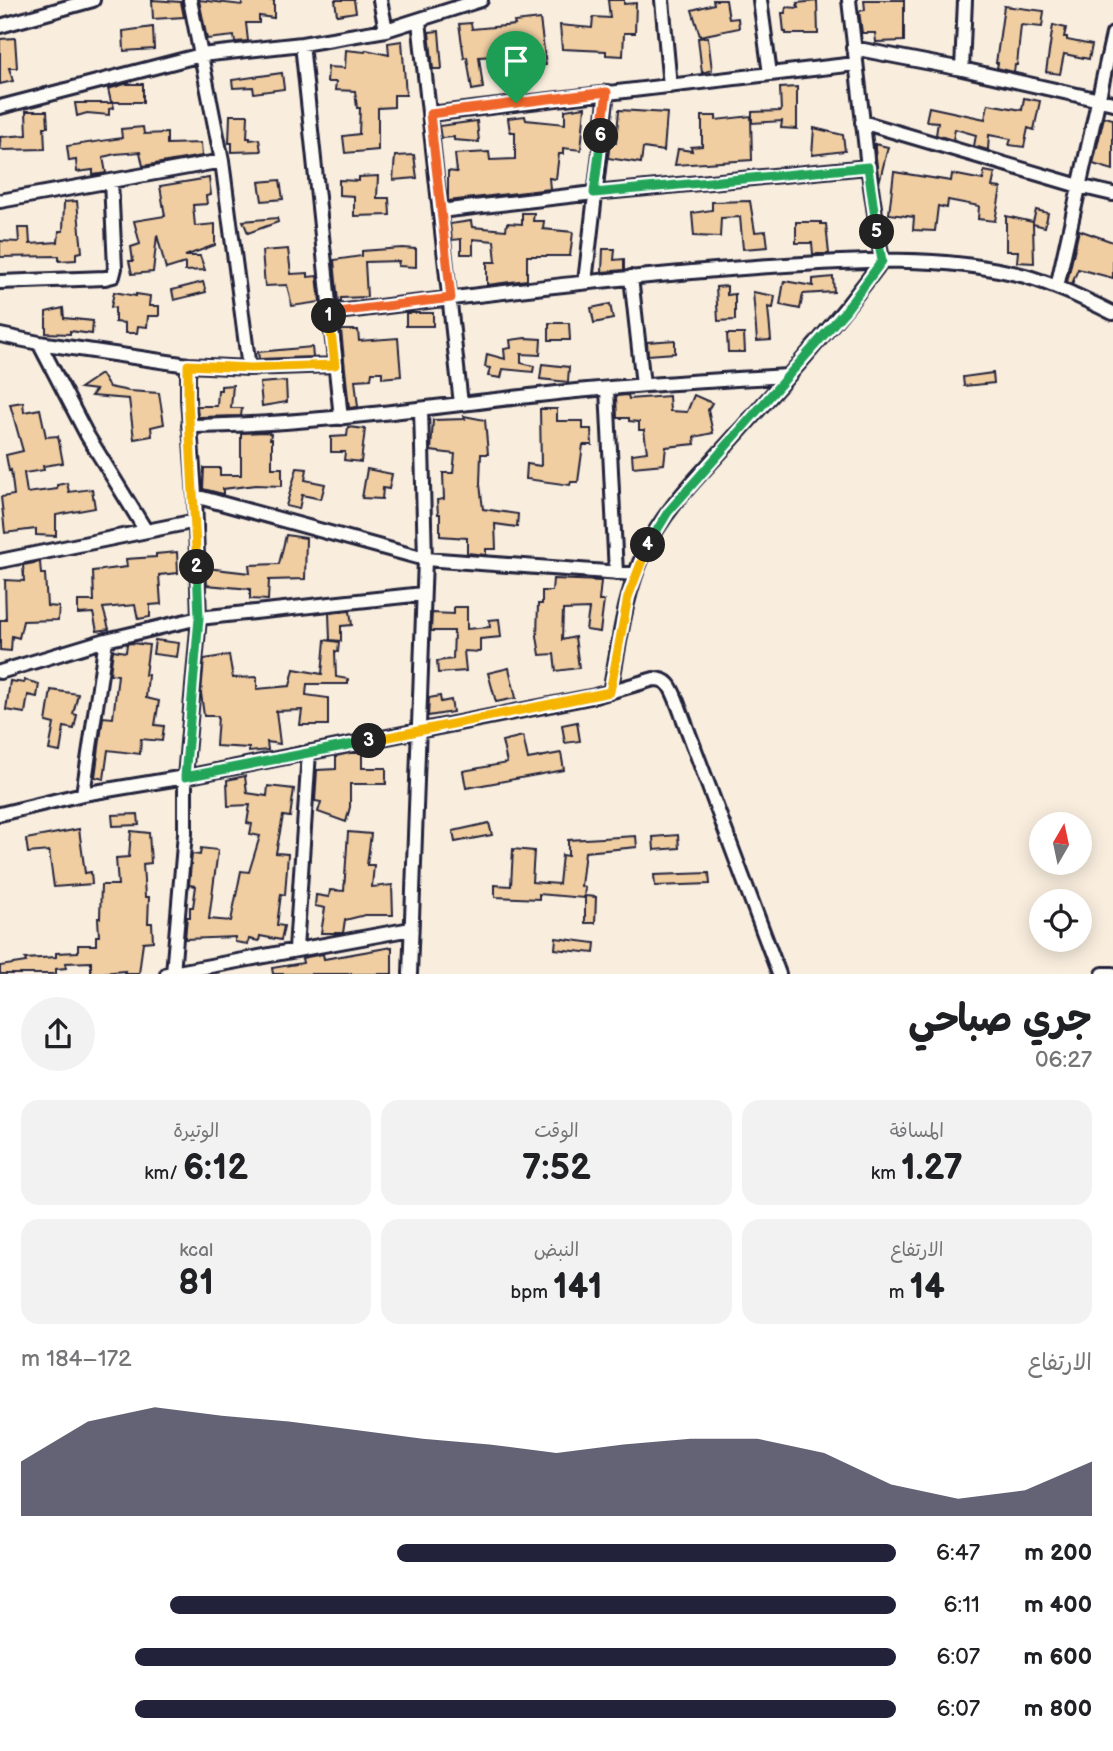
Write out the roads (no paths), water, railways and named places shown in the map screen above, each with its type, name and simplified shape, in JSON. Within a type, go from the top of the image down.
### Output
[{"type":"street","points":[[0,26],[93,0]]},
{"type":"street","points":[[190,0],[222,160],[250,368]]},
{"type":"street","points":[[380,0],[386,30]]},
{"type":"street","points":[[0,107],[201,55],[302,44],[386,30],[481,0]]},
{"type":"street","points":[[662,0],[670,86]]},
{"type":"street","points":[[760,0],[770,74]]},
{"type":"street","points":[[610,692],[635,574],[644,551],[668,512],[846,310],[882,261],[862,122],[849,0]]},
{"type":"street","points":[[962,69],[965,0]]},
{"type":"street","points":[[419,21],[461,404]]},
{"type":"street","points":[[1057,287],[1113,34]]},
{"type":"street","points":[[302,44],[341,418]]},
{"type":"street","points":[[853,48],[1113,103]]},
{"type":"street","points":[[430,114],[855,64]]},
{"type":"street","points":[[585,282],[607,92]]},
{"type":"street","points":[[862,122],[1113,194]]},
{"type":"street","points":[[0,201],[222,160]]},
{"type":"street","points":[[440,211],[594,193],[868,167]]},
{"type":"street","points":[[0,282],[113,276],[115,268],[111,181]]},
{"type":"street","points":[[329,313],[631,277],[882,261],[934,262],[1024,276],[1057,287],[1113,313]]},
{"type":"street","points":[[631,277],[643,386]]},
{"type":"street","points":[[0,335],[188,365],[250,368],[335,365]]},
{"type":"street","points":[[39,343],[87,435],[146,531]]},
{"type":"street","points":[[188,365],[199,618],[185,777],[185,832],[170,973],[411,929]]},
{"type":"street","points":[[189,426],[242,426],[341,418],[607,388],[788,376]]},
{"type":"street","points":[[607,388],[616,573]]},
{"type":"street","points":[[410,974],[425,559],[421,409]]},
{"type":"street","points":[[195,496],[425,559],[635,574]]},
{"type":"street","points":[[0,561],[196,521]]},
{"type":"street","points":[[0,672],[106,640],[199,618],[423,594]]},
{"type":"street","points":[[83,794],[106,640]]},
{"type":"street","points":[[0,814],[83,794],[185,777],[418,731],[610,692],[654,678],[662,679],[668,683],[779,974]]},
{"type":"street","points":[[296,949],[309,752]]},
{"type":"street","points":[[1103,974],[1113,974]]}]
